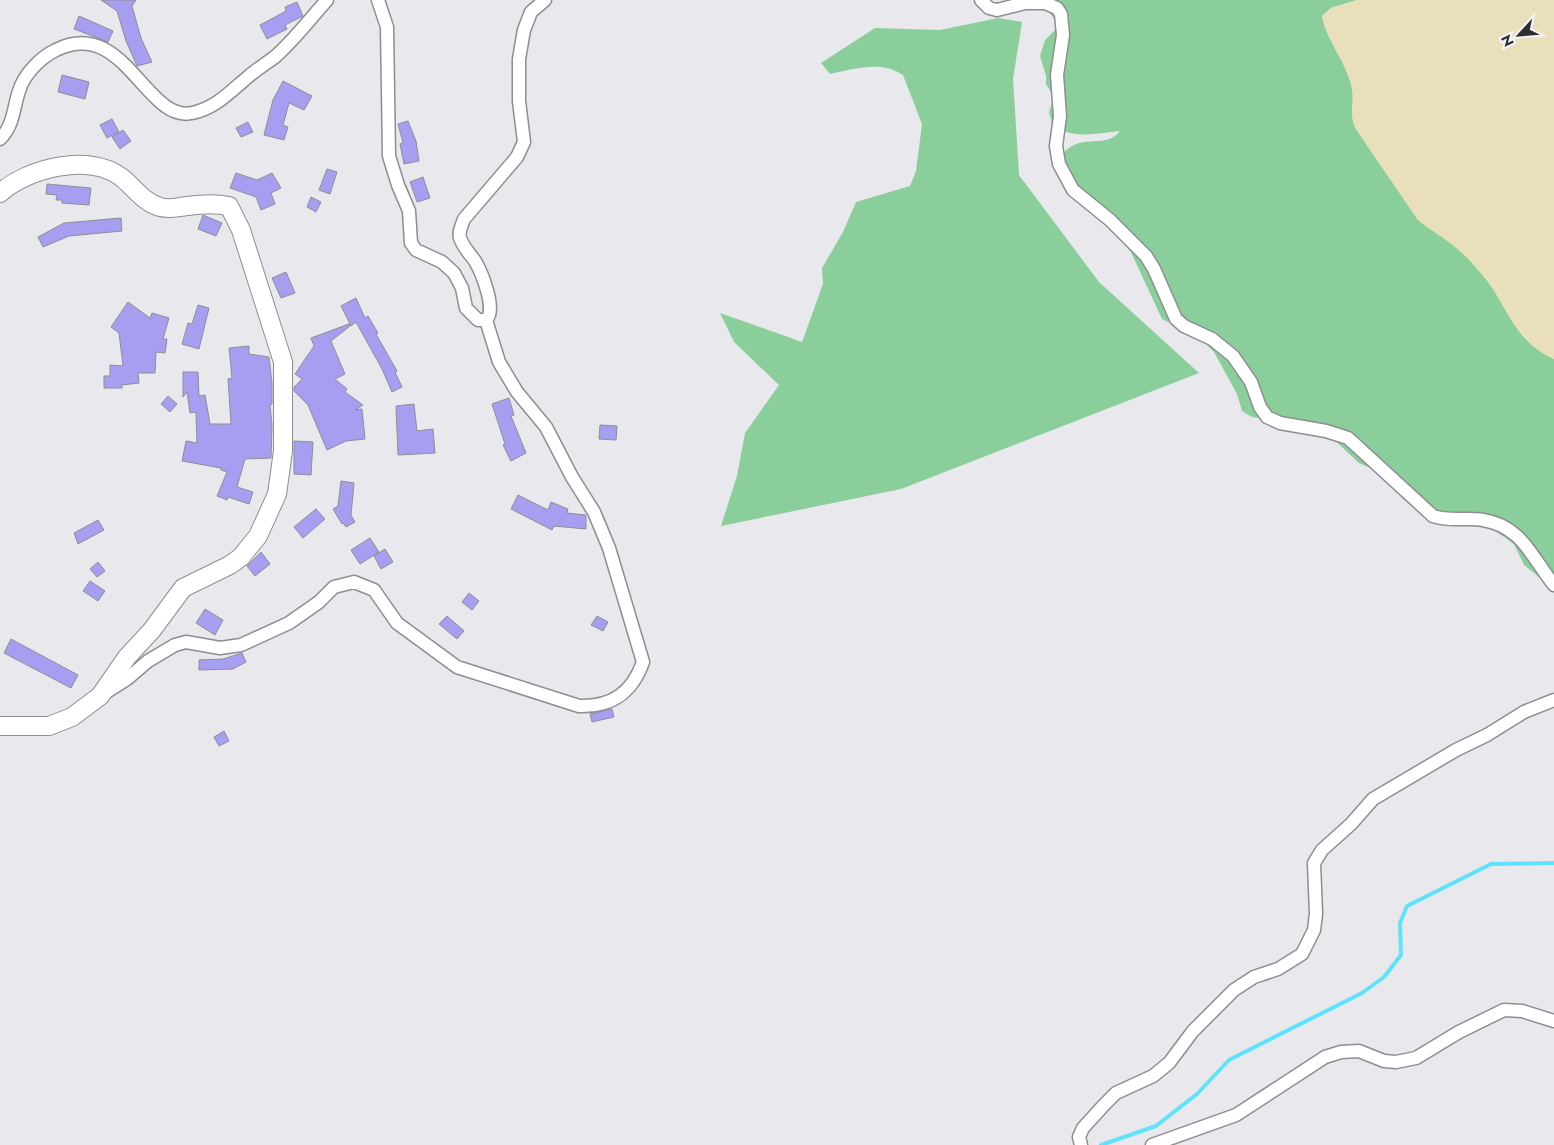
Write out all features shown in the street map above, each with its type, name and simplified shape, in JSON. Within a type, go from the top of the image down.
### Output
[{"type":"street","points":[[0,139],[7,132],[15,112],[19,90],[27,75],[56,50],[77,44],[95,46],[110,52],[125,63],[147,89],[175,112],[191,114],[206,109],[226,97],[276,56],[303,29],[327,0]]},
{"type":"street","points":[[378,0],[383,12],[388,37],[389,156],[398,185],[409,210],[411,243],[416,250],[442,262],[454,273],[462,288],[466,308],[478,320],[486,320]]},
{"type":"street","points":[[486,320],[489,317],[490,306],[476,262],[460,237],[460,230],[464,219],[517,157],[524,142],[518,85],[521,45],[531,12],[545,0]]},
{"type":"street","points":[[981,0],[989,8],[997,10],[1035,3],[1053,6],[1059,10],[1063,23],[1057,75],[1060,116],[1056,146],[1063,176],[1073,190],[1110,220],[1146,256],[1154,269],[1170,309],[1180,323],[1212,339],[1233,356],[1251,382],[1260,407],[1267,417],[1280,423],[1326,430],[1348,438],[1433,516],[1447,520],[1485,520],[1512,531],[1533,553],[1543,572],[1554,585]]},
{"type":"street","points":[[0,192],[26,178],[51,168],[81,163],[110,170],[148,202],[160,207],[171,209],[206,204],[229,206],[241,230],[284,362],[283,451],[277,494],[258,536],[241,557],[230,565],[183,588],[152,630],[127,657],[100,696]]},
{"type":"street","points":[[0,726],[49,726],[72,717],[100,696],[110,692],[148,661],[175,645],[186,642],[220,648],[241,645],[289,623],[319,602],[334,587],[354,582],[374,590],[396,623],[457,667],[579,706],[594,706],[624,694],[633,684],[643,662],[610,548],[594,512],[572,477],[556,443],[546,427],[517,392],[499,362],[486,320]]},
{"type":"street","points":[[1081,1145],[1079,1137],[1083,1128],[1104,1105],[1116,1093],[1153,1076],[1169,1063],[1194,1030],[1234,990],[1254,976],[1278,969],[1302,954],[1314,930],[1316,914],[1314,863],[1322,850],[1351,824],[1373,799],[1456,750],[1482,738],[1524,712],[1554,700]]},
{"type":"street","points":[[1152,1145],[1236,1115],[1325,1057],[1341,1052],[1359,1052],[1384,1061],[1396,1062],[1416,1058],[1459,1032],[1504,1010],[1522,1011],[1554,1020]]},
{"type":"green space","points":[[1032,0],[1357,0],[1331,8],[1322,16],[1327,33],[1351,84],[1353,96],[1352,113],[1356,129],[1418,220],[1453,245],[1468,259],[1489,283],[1519,331],[1539,351],[1554,359],[1554,593],[1545,582],[1524,565],[1514,544],[1474,516],[1458,512],[1427,514],[1414,508],[1402,498],[1384,474],[1359,463],[1327,433],[1295,424],[1252,417],[1242,411],[1237,394],[1214,352],[1199,337],[1162,319],[1130,250],[1058,162],[1065,152],[1073,146],[1081,143],[1106,140],[1120,131],[1078,134],[1053,126],[1049,112],[1054,97],[1046,84],[1046,76],[1040,56],[1045,40],[1058,27],[1048,11]]},
{"type":"green space","points":[[998,18],[1022,22],[1013,79],[1019,175],[1099,282],[1199,373],[901,489],[721,526],[737,476],[745,433],[779,385],[734,342],[720,313],[802,342],[823,284],[822,268],[843,232],[856,202],[910,186],[916,171],[922,124],[903,75],[895,70],[877,67],[858,68],[830,74],[821,63],[875,28],[940,30]]},
{"type":"sand","points":[[1357,0],[1554,0],[1554,359],[1539,351],[1519,331],[1489,283],[1468,259],[1453,245],[1418,220],[1356,129],[1352,113],[1353,96],[1351,84],[1345,67],[1327,33],[1322,16],[1331,8]]},
{"type":"building","points":[[101,0],[136,0],[132,6],[141,38],[152,62],[137,66],[126,41],[117,11]]},
{"type":"building","points":[[297,2],[303,16],[285,25],[287,29],[267,39],[260,25],[286,11],[285,7]]},
{"type":"building","points":[[79,16],[113,31],[108,42],[74,29]]},
{"type":"building","points":[[62,75],[89,82],[85,99],[58,92]]},
{"type":"building","points":[[283,81],[312,96],[304,110],[289,103],[283,125],[288,127],[284,140],[264,135],[273,100]]},
{"type":"building","points":[[112,119],[119,132],[107,138],[100,125]]},
{"type":"building","points":[[408,121],[416,141],[419,161],[404,164],[400,144],[403,143],[398,124]]},
{"type":"building","points":[[248,122],[253,132],[241,137],[236,128]]},
{"type":"building","points":[[123,130],[131,141],[120,149],[112,137]]},
{"type":"building","points":[[327,169],[337,172],[330,194],[319,190]]},
{"type":"building","points":[[236,173],[257,180],[272,173],[281,188],[271,193],[275,204],[261,210],[256,197],[230,188]]},
{"type":"building","points":[[423,177],[430,198],[417,202],[410,182]]},
{"type":"building","points":[[47,184],[91,188],[89,205],[62,203],[62,200],[56,200],[57,195],[46,194]]},
{"type":"building","points":[[311,197],[321,202],[316,212],[307,207]]},
{"type":"building","points":[[203,215],[222,223],[216,236],[198,229]]},
{"type":"building","points":[[121,218],[122,231],[69,236],[43,247],[38,237],[64,223]]},
{"type":"building","points":[[286,272],[295,293],[281,298],[272,278]]},
{"type":"building","points":[[356,298],[365,318],[368,316],[378,333],[376,334],[397,371],[395,372],[402,387],[392,392],[382,369],[356,322],[351,326],[341,306]]},
{"type":"building","points":[[128,302],[150,318],[152,313],[169,318],[163,339],[167,339],[165,353],[156,352],[155,373],[138,373],[139,383],[122,385],[122,388],[104,388],[104,376],[110,376],[110,365],[123,366],[119,333],[111,327]]},
{"type":"building","points":[[198,305],[209,308],[199,349],[182,344],[188,323],[192,324]]},
{"type":"building","points":[[349,324],[350,326],[331,341],[345,374],[335,379],[347,389],[345,392],[363,405],[355,410],[362,409],[365,439],[346,441],[327,450],[308,405],[294,391],[294,387],[302,379],[295,374],[314,346],[311,338]]},
{"type":"building","points":[[249,346],[249,354],[269,357],[272,383],[272,404],[270,405],[272,425],[271,458],[245,459],[237,487],[253,492],[249,504],[228,497],[227,500],[217,496],[227,472],[221,470],[221,468],[182,461],[186,441],[197,443],[196,412],[190,413],[187,392],[183,397],[183,372],[198,372],[199,396],[205,395],[210,424],[231,424],[228,379],[232,378],[229,348]]},
{"type":"building","points":[[168,396],[177,404],[170,412],[161,404]]},
{"type":"building","points":[[509,398],[514,415],[511,416],[526,453],[511,461],[503,445],[505,444],[492,404]]},
{"type":"building","points":[[414,404],[417,431],[433,429],[435,453],[398,455],[396,406]]},
{"type":"building","points":[[600,425],[617,426],[616,440],[599,439]]},
{"type":"building","points":[[294,441],[313,442],[311,475],[294,474]]},
{"type":"building","points":[[341,481],[354,483],[351,515],[355,522],[346,527],[333,509],[338,506]]},
{"type":"building","points":[[518,495],[548,510],[551,502],[568,509],[567,513],[586,515],[586,529],[554,526],[552,530],[511,509]]},
{"type":"building","points":[[316,509],[325,519],[303,538],[294,527]]},
{"type":"building","points":[[98,520],[104,530],[78,544],[74,533]]},
{"type":"building","points":[[370,538],[379,552],[360,564],[351,550]]},
{"type":"building","points":[[385,549],[393,562],[381,569],[374,556]]},
{"type":"building","points":[[261,552],[270,564],[255,576],[247,566]]},
{"type":"building","points":[[98,562],[105,571],[97,577],[90,569]]},
{"type":"building","points":[[90,581],[105,591],[98,601],[83,591]]},
{"type":"building","points":[[469,593],[479,601],[472,610],[462,602]]},
{"type":"building","points":[[205,609],[223,620],[215,635],[196,623]]},
{"type":"building","points":[[447,616],[464,631],[457,639],[439,624]]},
{"type":"building","points":[[597,616],[608,622],[603,631],[591,625]]},
{"type":"building","points":[[11,639],[78,675],[71,688],[4,653]]},
{"type":"building","points":[[242,653],[246,662],[233,669],[199,670],[199,660],[223,659]]},
{"type":"building","points":[[612,709],[614,717],[592,722],[590,714]]},
{"type":"building","points":[[224,731],[229,741],[219,746],[214,737]]},
{"type":"waterway","points":[[1101,1145],[1156,1126],[1197,1094],[1229,1060],[1362,993],[1384,977],[1401,955],[1400,923],[1407,906],[1491,864],[1554,863]]}]
